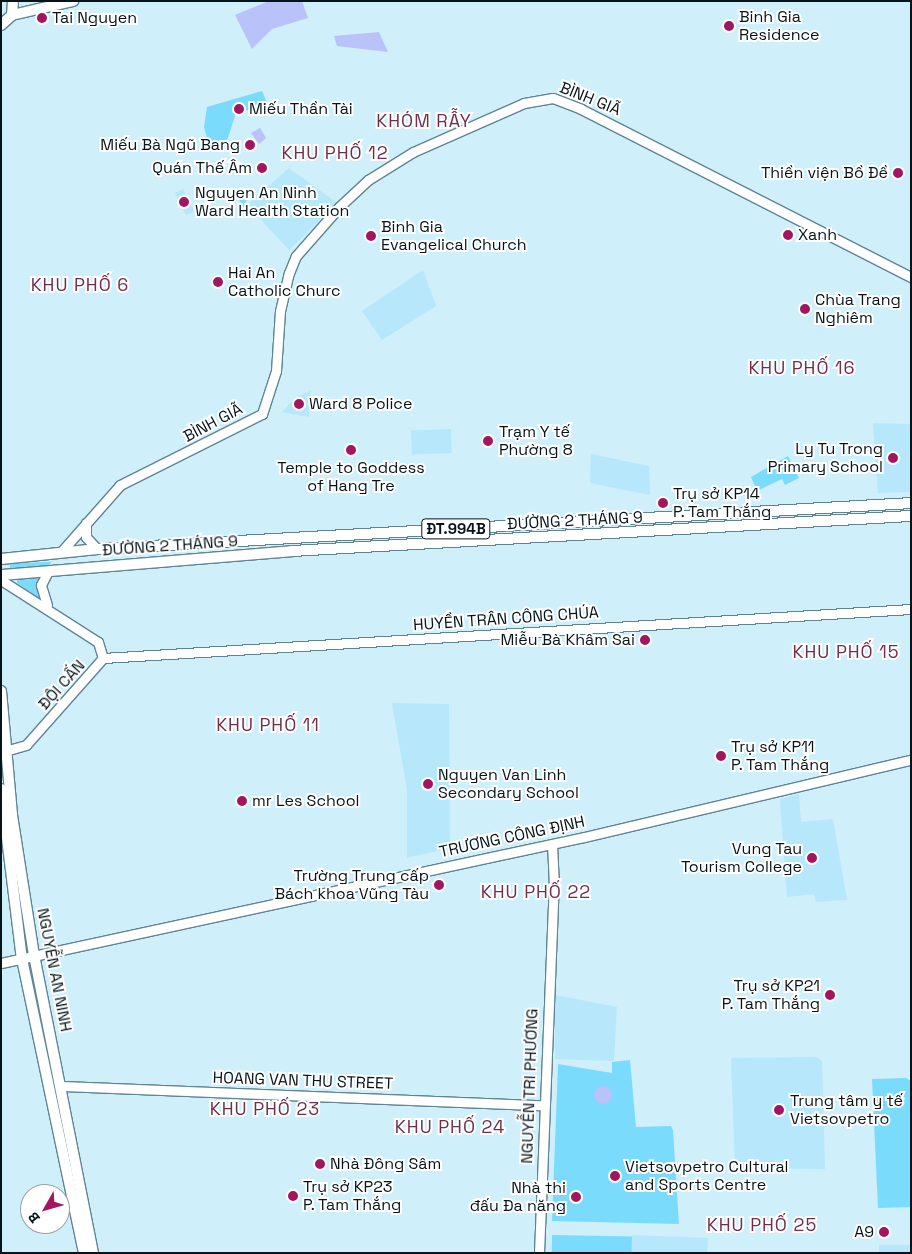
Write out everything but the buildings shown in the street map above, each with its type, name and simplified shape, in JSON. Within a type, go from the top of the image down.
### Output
[{"type":"main road","points":[[1,35],[2,25],[13,8],[42,1]]},
{"type":"main road","points":[[13,8],[73,1]]},
{"type":"main road","name":"ĐƯỜNG 2 THÁNG 9","points":[[1,559],[97,549],[911,503]]},
{"type":"main road","points":[[807,508],[808,522]]},
{"type":"main road","name":"ĐƯỜNG 2 THÁNG 9","points":[[1,575],[292,551],[911,516]]},
{"type":"main road","points":[[280,539],[292,551]]},
{"type":"main road","name":"NGUYỄN AN NINH","points":[[1,691],[4,752],[34,955],[93,1253]]},
{"type":"main road","name":"NGUYỄN AN NINH","points":[[1,789],[22,959],[84,1253]]},
{"type":"street","name":"BÌNH GIÃ","points":[[61,552],[120,486],[262,414],[276,371],[280,311],[296,256],[368,180],[413,152],[533,100],[553,98],[581,109],[911,277]]},
{"type":"street","points":[[86,523],[86,537],[97,549]]},
{"type":"street","points":[[47,606],[41,585],[48,570]]},
{"type":"street","name":"ĐỘI CẤN","points":[[1,580],[47,606],[98,642],[103,658],[26,745],[4,752]]},
{"type":"street","name":"HUYỀN TRÂN CÔNG CHÚA","points":[[103,658],[911,610]]},
{"type":"street","name":"TRƯƠNG CÔNG ĐỊNH","points":[[1,963],[552,844],[911,760]]},
{"type":"street","name":"NGUYỄN TRI PHƯƠNG","points":[[539,1253],[543,1105],[554,886],[552,844]]},
{"type":"street","name":"HOANG VAN THU STREET","points":[[61,1086],[543,1105]]},
{"type":"shaded area","points":[[269,1],[302,1],[308,18],[272,29],[252,49],[235,15]]},
{"type":"shaded area","points":[[379,32],[388,52],[337,46],[334,36]]},
{"type":"shaded area","points":[[262,91],[268,105],[236,113],[224,150],[209,146],[204,127],[207,107]]},
{"type":"shaded area","points":[[260,128],[266,138],[259,144],[251,133]]},
{"type":"shaded area","points":[[289,168],[337,203],[289,250],[247,205]]},
{"type":"shaded area","points":[[239,188],[249,196],[243,207],[234,190]]},
{"type":"shaded area","name":"Nguyen An Ninh Ward Health Station","points":[[183,189],[194,211],[186,215],[175,193]]},
{"type":"shaded area","points":[[423,270],[436,306],[382,340],[362,311]]},
{"type":"shaded area","name":"Ward 8 Police","points":[[311,390],[309,417],[282,412],[294,399]]},
{"type":"shaded area","name":"Ly Tu Trong Primary School","points":[[873,423],[911,424],[911,492],[878,493]]},
{"type":"shaded area","points":[[451,429],[452,453],[412,454],[411,430]]},
{"type":"shaded area","points":[[591,454],[649,466],[650,495],[590,483]]},
{"type":"shaded area","points":[[788,456],[799,478],[785,485],[782,479],[757,491],[751,477]]},
{"type":"shaded area","points":[[51,562],[50,565],[10,571],[10,563]]},
{"type":"shaded area","points":[[41,576],[40,599],[17,583],[17,579]]},
{"type":"shaded area","name":"Nguyen Van Linh Secondary School","points":[[392,703],[449,704],[450,848],[407,858],[407,790]]},
{"type":"shaded area","name":"Vung Tau Tourism College","points":[[799,794],[801,822],[833,819],[847,900],[816,902],[814,894],[787,897],[780,799]]},
{"type":"shaded area","points":[[555,995],[617,1007],[614,1061],[555,1059]]},
{"type":"shaded area","name":"Trung tâm y tế Vietsovpetro","points":[[817,1057],[822,1061],[825,1169],[735,1168],[731,1058]]},
{"type":"shaded area","name":"Vietsovpetro Cultural and Sports Centre","points":[[630,1060],[636,1127],[671,1126],[673,1130],[679,1224],[552,1221],[558,1064],[612,1073],[612,1062]]},
{"type":"shaded area","points":[[906,1078],[911,1081],[911,1207],[878,1208],[872,1079]]},
{"type":"shaded area","points":[[603,1086],[609,1089],[612,1095],[609,1101],[603,1104],[597,1101],[594,1095],[597,1089]]},
{"type":"shaded area","name":"Vietsovpetro Cultural and Sports Centre","points":[[552,1235],[632,1236],[632,1253],[552,1253]]},
{"type":"shaded area","points":[[632,1235],[708,1238],[707,1253],[632,1253]]},
{"type":"shaded area","points":[[879,1245],[911,1245],[911,1253],[879,1253]]},
{"type":"place","name":"Tai Nguyen","points":[[42,18]]},
{"type":"place","name":"Binh Gia Residence","points":[[729,26]]},
{"type":"place","name":"Miếu Thần Tài","points":[[239,109]]},
{"type":"place","name":"Miếu Bà Ngũ Bang","points":[[250,145]]},
{"type":"place","name":"Quán Thế Âm","points":[[262,168]]},
{"type":"place","name":"Thiền viện Bồ Đề","points":[[898,173]]},
{"type":"place","name":"Nguyen An Ninh Ward Health Station","points":[[184,202]]},
{"type":"place","name":"Xanh","points":[[788,235]]},
{"type":"place","name":"Binh Gia Evangelical Church","points":[[371,236]]},
{"type":"place","name":"Hai An Catholic Churc","points":[[218,282]]},
{"type":"place","name":"Chùa Trang Nghiêm","points":[[805,309]]},
{"type":"place","name":"Ward 8 Police","points":[[299,404]]},
{"type":"place","name":"Trạm Y tế Phường 8","points":[[488,441]]},
{"type":"place","name":"Temple to Goddess of Hang Tre","points":[[351,450]]},
{"type":"place","name":"Ly Tu Trong Primary School","points":[[893,458]]},
{"type":"place","name":"Trụ sở KP14 P. Tam Thắng","points":[[663,503]]},
{"type":"place","name":"Miễu Bà Khâm Sai","points":[[645,640]]},
{"type":"place","name":"Trụ sở KP11 P. Tam Thắng","points":[[721,756]]},
{"type":"place","name":"Nguyen Van Linh Secondary School","points":[[428,784]]},
{"type":"place","name":"mr Les School","points":[[242,801]]},
{"type":"place","name":"Vung Tau Tourism College","points":[[812,858]]},
{"type":"place","name":"Trường Trung cấp Bách khoa Vũng Tàu","points":[[439,885]]},
{"type":"place","name":"Trụ sở KP21 P. Tam Thắng","points":[[830,995]]},
{"type":"place","name":"Trung tâm y tế Vietsovpetro","points":[[779,1110]]},
{"type":"place","name":"Nhà Đông Sâm","points":[[320,1164]]},
{"type":"place","name":"Vietsovpetro Cultural and Sports Centre","points":[[615,1176]]},
{"type":"place","name":"Trụ sở KP23 P. Tam Thắng","points":[[293,1196]]},
{"type":"place","name":"Nhà thi đấu Đa năng","points":[[576,1197]]},
{"type":"place","name":"A9","points":[[884,1232]]},
{"type":"district","name":"KHÓM RẪY","points":[[424,121]]},
{"type":"district","name":"KHU PHỐ 12","points":[[335,153]]},
{"type":"district","name":"KHU PHỐ 6","points":[[80,285]]},
{"type":"district","name":"KHU PHỐ 16","points":[[802,368]]},
{"type":"district","name":"KHU PHỐ 15","points":[[846,652]]},
{"type":"district","name":"KHU PHỐ 11","points":[[268,725]]},
{"type":"district","name":"KHU PHỐ 22","points":[[536,892]]},
{"type":"district","name":"KHU PHỐ 23","points":[[265,1109]]},
{"type":"district","name":"KHU PHỐ 24","points":[[450,1127]]},
{"type":"district","name":"KHU PHỐ 25","points":[[762,1225]]}]
